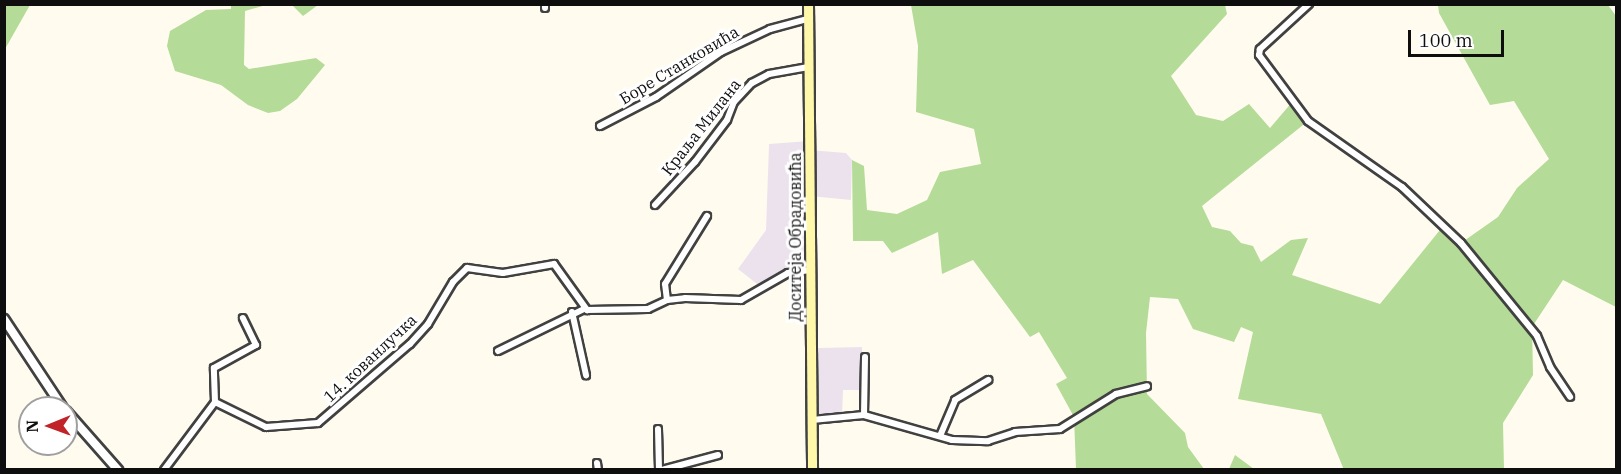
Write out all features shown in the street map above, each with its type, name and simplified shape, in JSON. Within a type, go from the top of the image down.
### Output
[{"type":"main road","name":"Доситеја Обрадовића","points":[[808,4],[812,470]]},
{"type":"street","points":[[1309,4],[1260,49],[1259,56],[1308,121],[1402,187],[1461,243],[1537,336],[1550,367],[1570,397]]},
{"type":"street","name":"Боре Станковића","points":[[600,126],[656,97],[721,52],[770,29],[808,19]]},
{"type":"street","name":"Краља Милана","points":[[655,205],[694,162],[727,120],[734,102],[752,83],[769,74],[808,67]]},
{"type":"street","points":[[668,300],[665,284],[707,216]]},
{"type":"street","name":"14. кованлучка","points":[[215,402],[266,426],[318,423],[410,344],[467,268],[502,273],[554,264],[584,309]]},
{"type":"street","points":[[498,351],[572,312],[584,309],[648,309],[668,300],[741,300],[788,273],[810,270]]},
{"type":"street","points":[[572,312],[586,375]]},
{"type":"street","points":[[164,470],[215,402],[214,368],[256,345],[243,318]]},
{"type":"street","points":[[4,319],[56,396]]},
{"type":"street","points":[[864,415],[865,357]]},
{"type":"street","points":[[940,436],[955,400],[988,380]]},
{"type":"street","points":[[812,420],[864,415],[940,436],[988,441],[1015,432],[1060,429],[1116,394],[1147,386]]},
{"type":"street","points":[[78,425],[118,470]]},
{"type":"street","points":[[658,429],[661,470],[718,455]]},
{"type":"shaded area","points":[[809,141],[809,150],[846,153],[852,160],[851,200],[810,196],[810,270],[788,273],[761,287],[738,269],[766,230],[769,144]]},
{"type":"shaded area","points":[[862,347],[863,390],[843,390],[842,417],[819,419],[818,348]]},
{"type":"green space","points":[[4,5],[30,5],[5,49]]},
{"type":"green space","points":[[231,5],[266,5],[245,11],[244,65],[249,69],[316,58],[325,65],[297,99],[280,111],[268,113],[248,105],[221,85],[175,71],[167,46],[170,31],[206,10],[231,9]]},
{"type":"green space","points":[[292,5],[318,5],[303,16]]},
{"type":"green space","points":[[911,5],[1225,5],[1227,14],[1171,76],[1196,115],[1223,121],[1249,104],[1270,128],[1293,101],[1308,121],[1202,206],[1212,227],[1230,231],[1241,243],[1253,246],[1261,262],[1291,240],[1308,238],[1292,275],[1380,304],[1444,225],[1461,243],[1498,217],[1517,188],[1549,159],[1514,101],[1490,105],[1439,13],[1438,5],[1608,5],[1616,16],[1616,307],[1563,280],[1532,327],[1533,375],[1503,423],[1504,469],[1344,470],[1321,414],[1238,399],[1253,332],[1241,327],[1234,342],[1193,329],[1178,299],[1150,297],[1146,333],[1147,394],[1185,433],[1188,447],[1204,469],[1076,469],[1074,417],[1056,384],[1067,378],[1039,332],[1030,337],[973,260],[942,274],[938,232],[892,253],[883,241],[853,241],[852,160],[864,166],[867,210],[897,214],[927,200],[940,172],[981,164],[974,129],[916,112],[918,46]]},
{"type":"green space","points":[[1235,455],[1254,469],[1229,469]]}]
